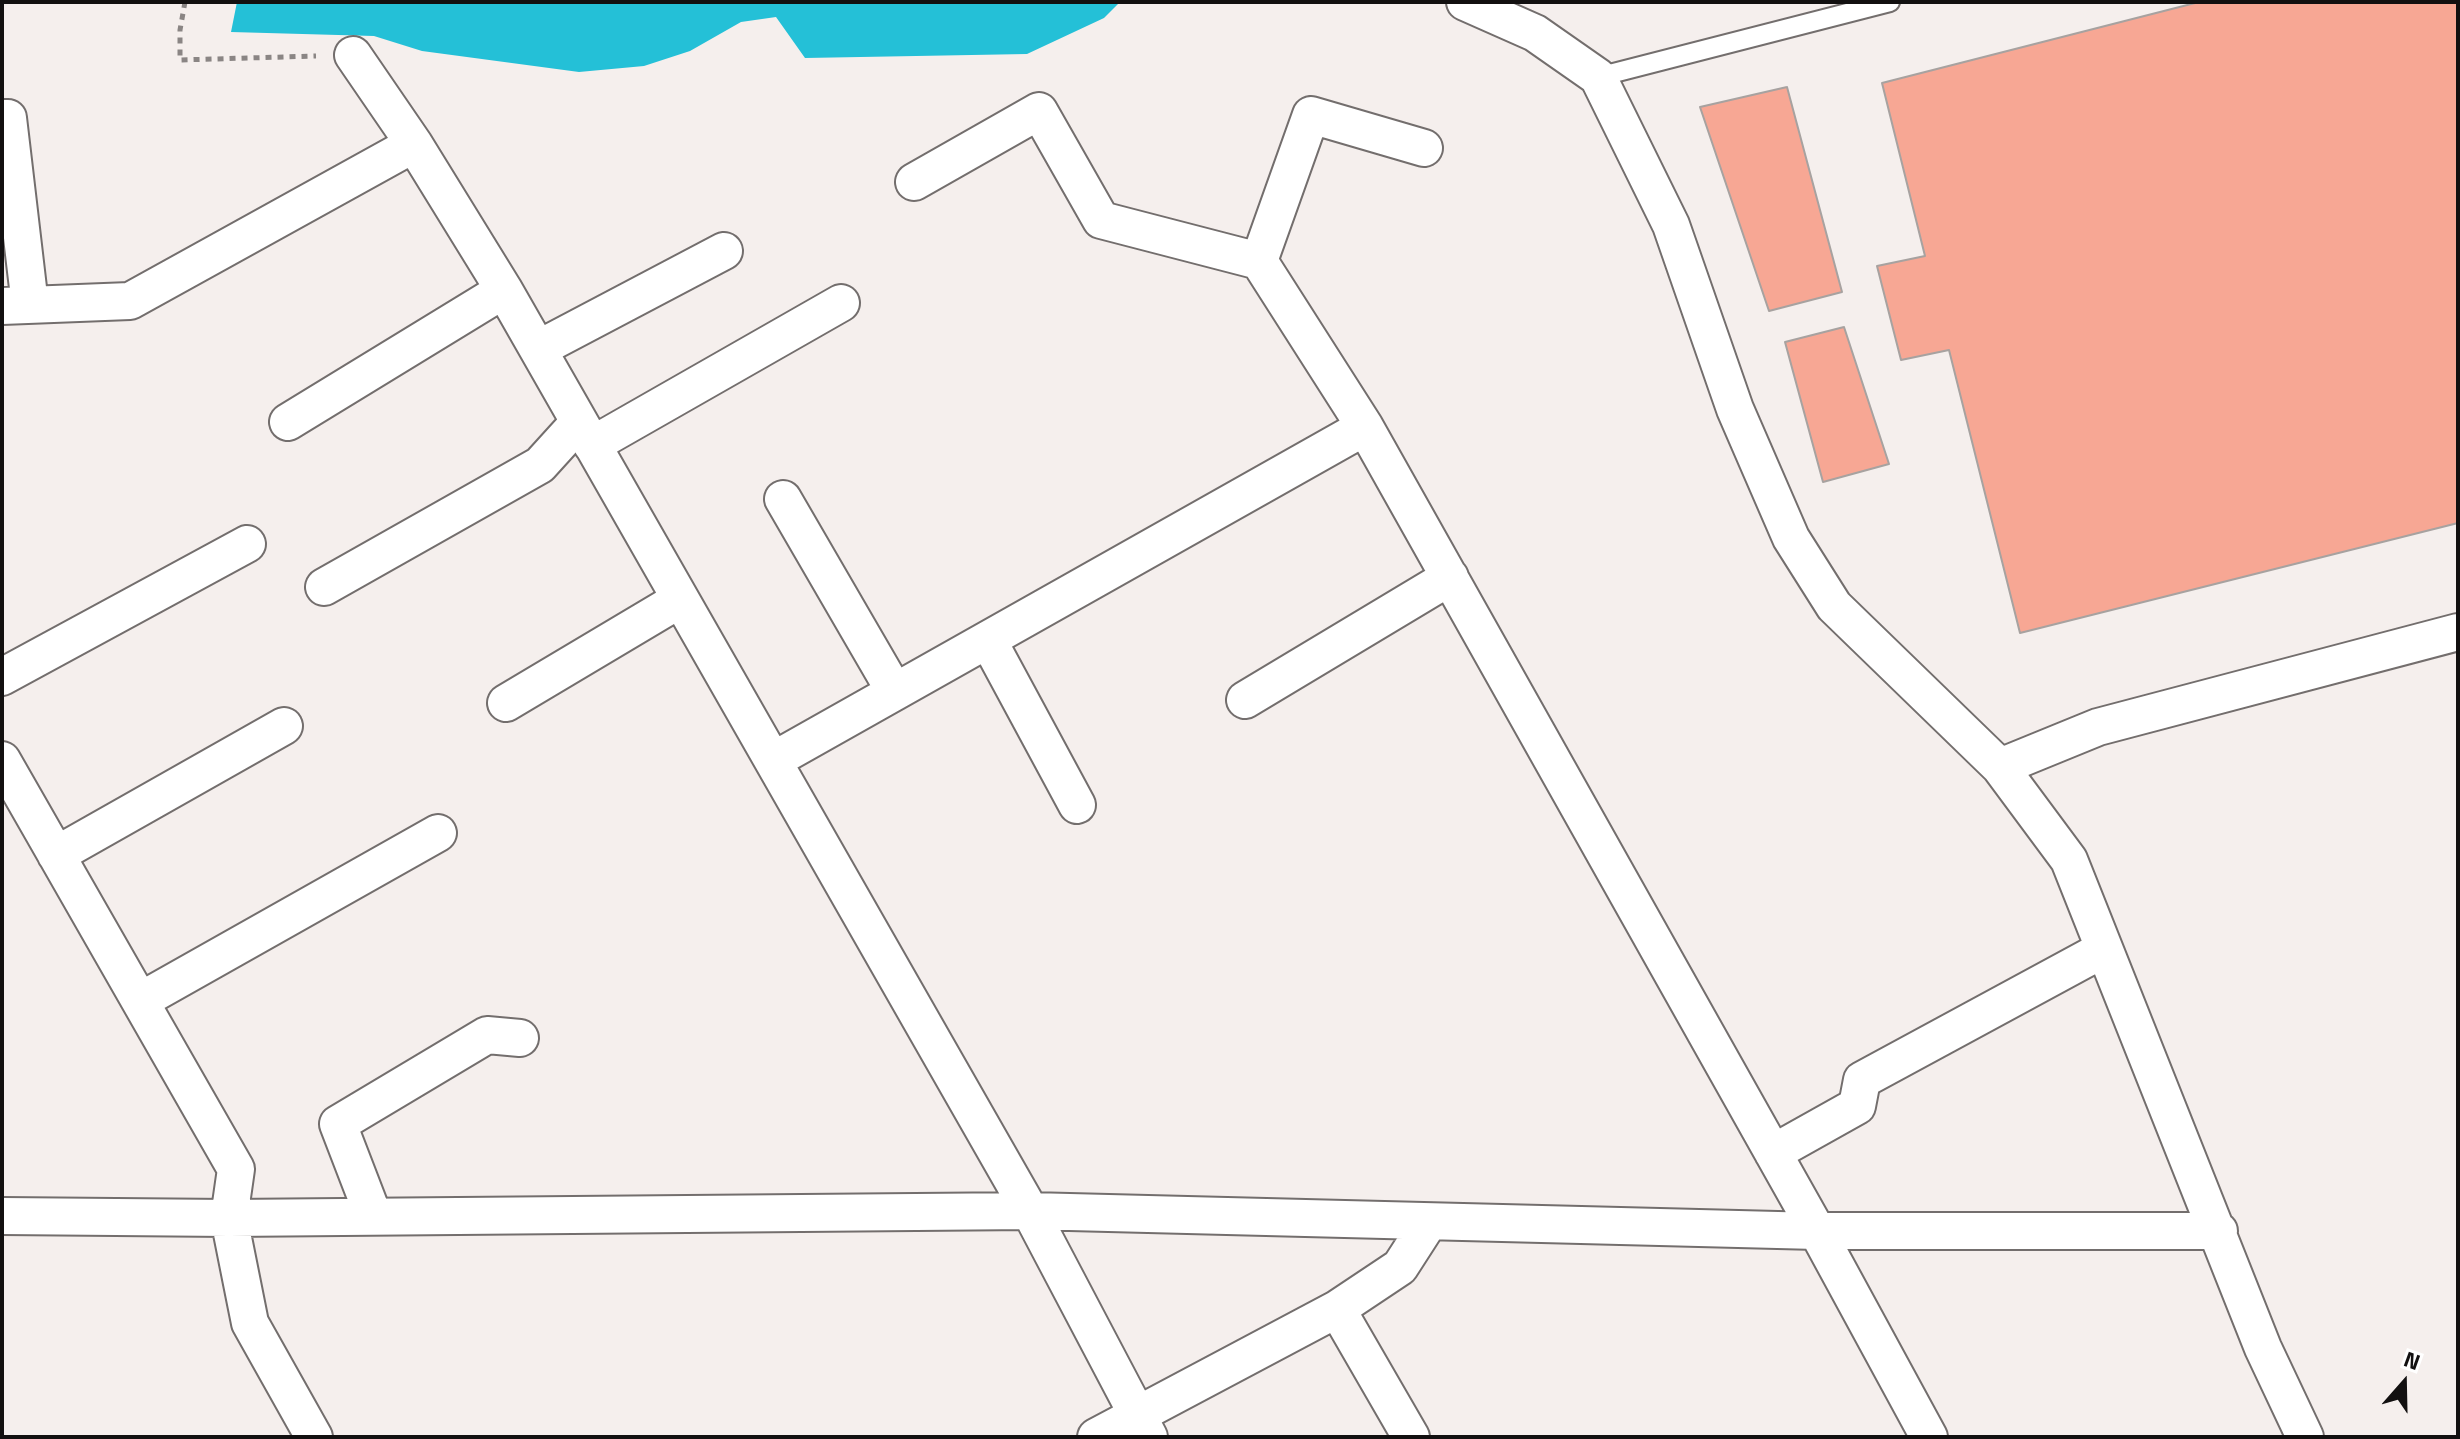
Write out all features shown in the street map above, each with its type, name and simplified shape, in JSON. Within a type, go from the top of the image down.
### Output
[{"type":"street","points":[[1465,2],[1535,33],[1598,77],[1671,225],[1735,409],[1791,538],[1834,606],[2000,767],[2069,860],[2263,1348],[2305,1437]]},
{"type":"street","points":[[353,55],[414,144],[538,349],[1030,1211],[1142,1426]]},
{"type":"street","points":[[914,182],[1039,111],[1101,220],[1259,261],[1365,427],[1817,1231],[1929,1437]]},
{"type":"street","points":[[1259,261],[1311,115],[1424,148]]},
{"type":"street","points":[[2,118],[8,118],[16,306],[130,301],[414,144]]},
{"type":"street","points":[[538,349],[724,251]]},
{"type":"street","points":[[288,422],[504,290]]},
{"type":"street","points":[[324,587],[540,465],[586,433],[841,303]]},
{"type":"street","points":[[774,760],[1365,427]]},
{"type":"street","points":[[783,499],[895,692]]},
{"type":"street","points":[[2,677],[247,544]]},
{"type":"street","points":[[1245,700],[1450,577]]},
{"type":"street","points":[[506,703],[679,600]]},
{"type":"street","points":[[2000,767],[2098,727],[2458,632]]},
{"type":"street","points":[[988,640],[1077,805]]},
{"type":"street","points":[[56,855],[284,726]]},
{"type":"street","points":[[2,760],[236,1169],[229,1218],[250,1323],[314,1437]]},
{"type":"street","points":[[140,1001],[438,833]]},
{"type":"street","points":[[1773,1153],[1857,1106],[1862,1080],[2104,949]]},
{"type":"street","points":[[373,1215],[338,1124],[487,1035],[520,1038]]},
{"type":"street","points":[[2,1216],[229,1218],[1030,1211],[1817,1231],[2219,1231]]},
{"type":"street","points":[[1096,1437],[1142,1426],[1337,1309],[1400,1267],[1429,1222]]},
{"type":"street","points":[[1337,1309],[1411,1437]]},
{"type":"lane","points":[[1598,77],[1890,2]]},
{"type":"path","points":[[185,2],[180,30],[180,60],[353,55]]},
{"type":"water","points":[[237,2],[1120,2],[1104,18],[1027,54],[805,58],[776,17],[741,22],[690,51],[644,66],[579,72],[422,51],[374,36],[231,32]]},
{"type":"building","points":[[2199,2],[2458,2],[2458,523],[2020,633],[1949,350],[1901,360],[1877,266],[1925,256],[1882,83]]},
{"type":"building","points":[[1787,87],[1842,292],[1769,311],[1700,107]]},
{"type":"building","points":[[1844,327],[1889,464],[1823,482],[1785,342]]}]
